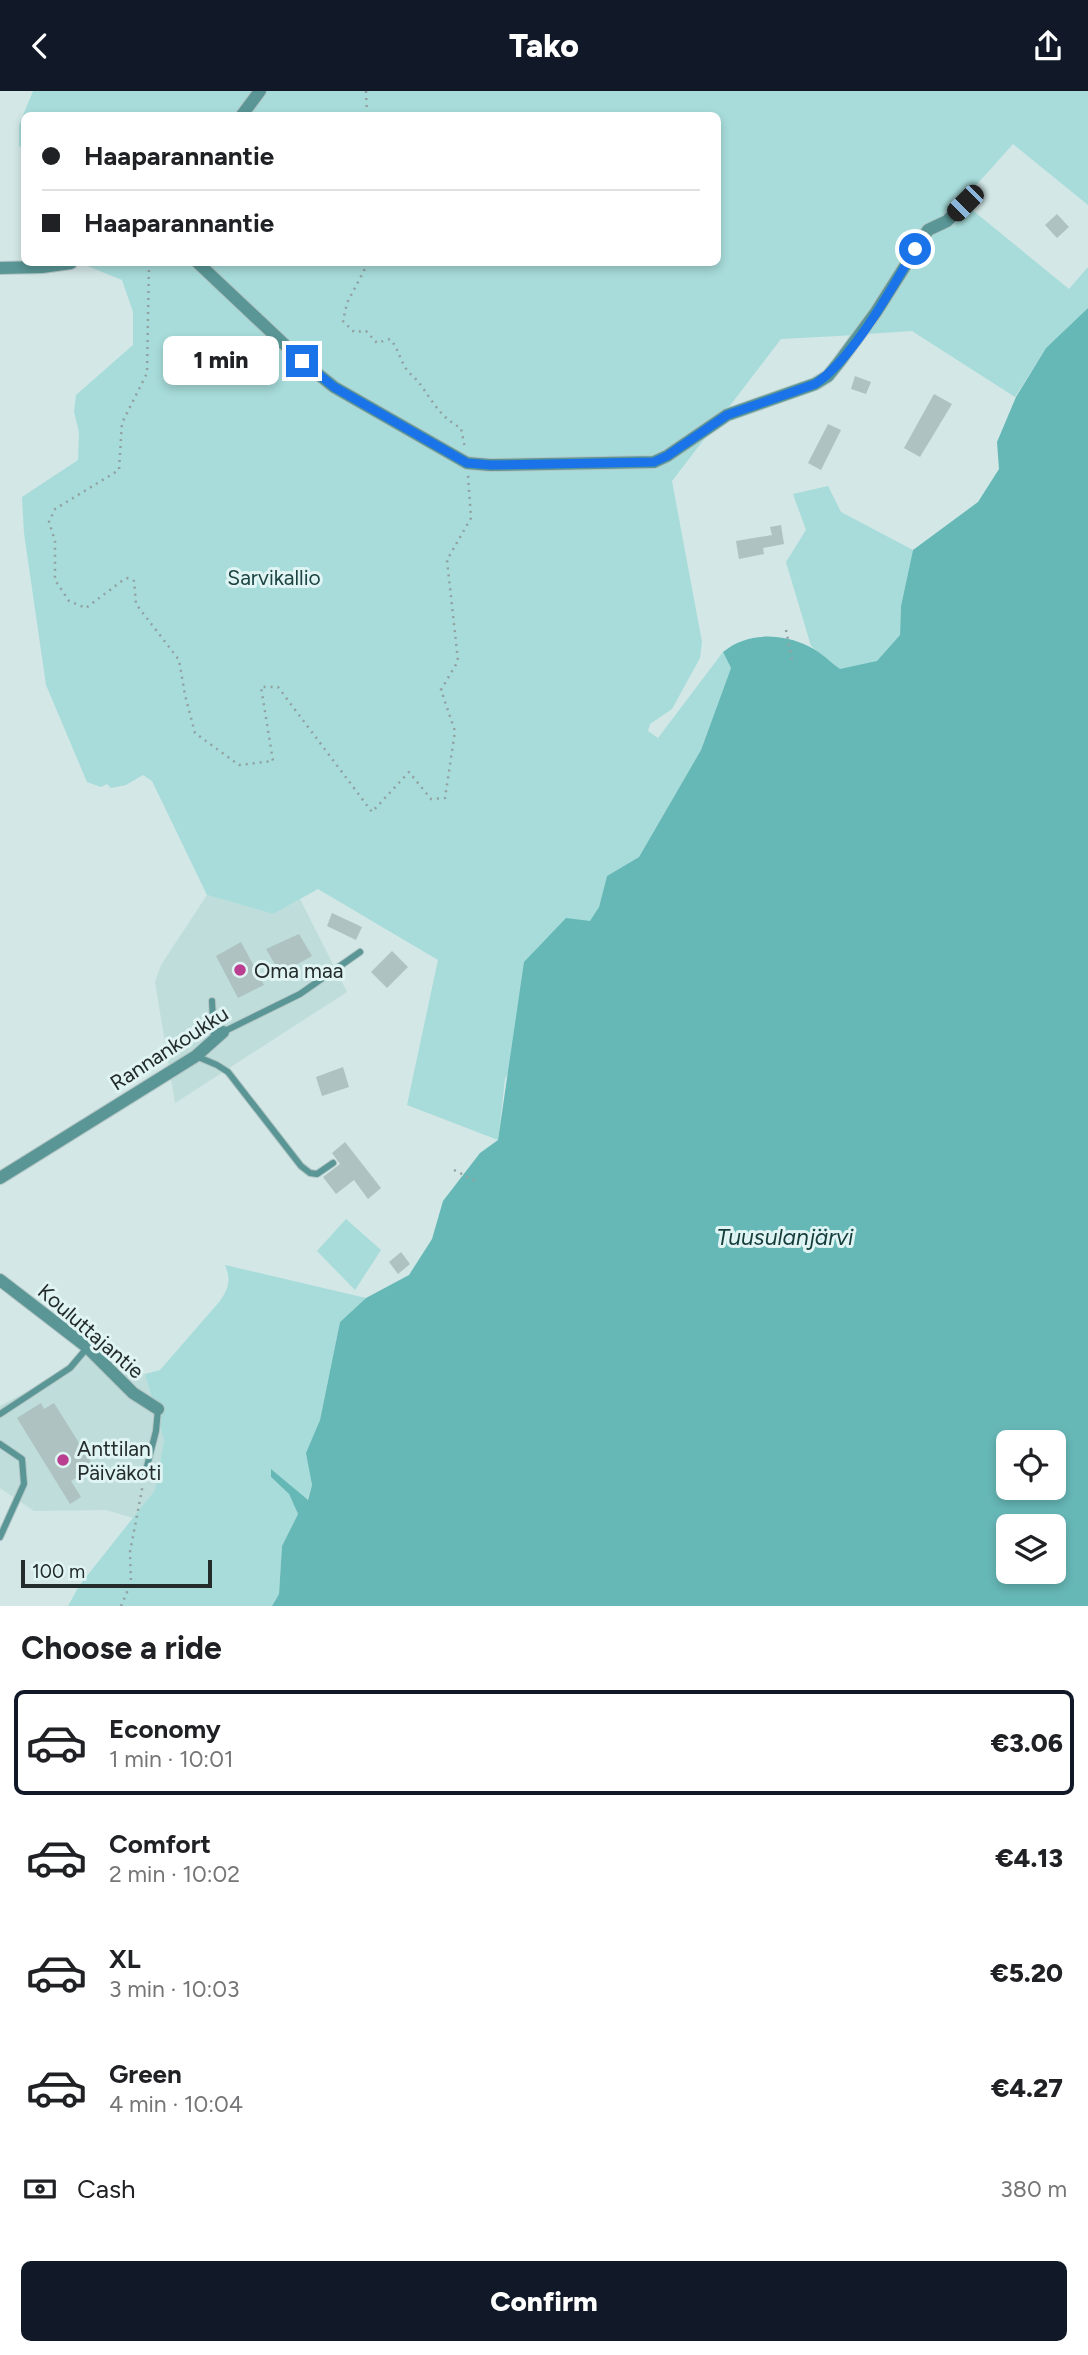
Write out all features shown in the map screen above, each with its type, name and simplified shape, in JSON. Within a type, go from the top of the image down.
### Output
[{"type":"street","points":[[244,112],[260,91]]},
{"type":"street","points":[[201,266],[302,361],[334,387],[467,463],[491,465],[654,462],[727,415],[815,384],[828,376],[876,312],[928,230],[947,221],[965,203]]},
{"type":"street","points":[[0,268],[49,266]]},
{"type":"street","name":"Rannankoukku","points":[[0,1178],[196,1056],[218,1036]]},
{"type":"street","name":"Kouluttajantie","points":[[0,1280],[87,1347],[133,1393],[158,1409]]},
{"type":"lane","name":"Rannankoukku","points":[[218,1036],[300,994],[360,952]]},
{"type":"lane","points":[[212,1001],[218,1036]]},
{"type":"lane","points":[[196,1056],[228,1072],[301,1166],[310,1173],[317,1174],[333,1163]]},
{"type":"lane","points":[[0,1414],[70,1368],[87,1347]]},
{"type":"lane","points":[[145,1474],[156,1431],[158,1409]]},
{"type":"lane","points":[[0,1444],[22,1459],[24,1484],[0,1537]]},
{"type":"path","points":[[366,91],[367,112]]},
{"type":"path","points":[[149,266],[146,373],[122,423],[119,470],[55,509],[49,521],[55,541],[55,580],[69,601],[86,608],[128,578],[134,581],[136,604],[179,660],[195,733],[239,765],[273,761],[261,687],[278,687],[372,813],[409,772],[430,799],[445,798],[454,731],[441,690],[458,661],[447,560],[471,518],[461,428],[449,422],[430,403],[390,338],[377,343],[366,331],[354,332],[343,320],[347,303],[366,266]]},
{"type":"path","points":[[786,630],[792,660]]},
{"type":"path","points":[[454,1170],[476,1181]]},
{"type":"path","points":[[121,1606],[131,1583],[130,1552],[145,1474]]},
{"type":"shaded area","points":[[207,895],[273,914],[300,899],[347,992],[175,1103],[155,982],[161,965]]},
{"type":"shaded area","points":[[100,1341],[145,1374],[164,1440],[155,1490],[133,1518],[106,1510],[34,1511],[0,1488],[0,1406],[41,1384]]},
{"type":"green space","name":"Sarvikallio","points":[[33,91],[1088,91],[1088,205],[1013,144],[962,201],[926,228],[856,335],[781,339],[672,481],[702,642],[700,658],[672,709],[650,724],[648,731],[658,738],[723,652],[731,668],[701,750],[639,857],[607,876],[599,907],[505,1079],[498,1140],[407,1105],[438,960],[318,889],[273,914],[207,895],[152,781],[143,775],[126,785],[111,788],[107,784],[101,787],[87,782],[46,685],[24,533],[22,497],[78,460],[79,432],[74,412],[76,395],[133,345],[133,312],[122,280],[87,266],[721,266],[721,112],[24,112]]},
{"type":"green space","name":"Sarvikallio","points":[[21,120],[21,147],[19,146]]},
{"type":"green space","points":[[971,209],[1069,289],[1088,267],[1088,308],[1046,348],[1015,397],[912,331],[866,334],[931,232]]},
{"type":"green space","points":[[828,486],[841,512],[913,550],[901,606],[900,635],[877,662],[840,670],[811,646],[786,562],[806,530],[793,494]]},
{"type":"green space","points":[[346,1219],[381,1250],[355,1290],[317,1251]]},
{"type":"green space","points":[[225,1265],[366,1298],[340,1322],[320,1420],[307,1453],[312,1485],[307,1501],[272,1470],[271,1477],[289,1494],[298,1514],[282,1546],[279,1594],[272,1606],[68,1606],[79,1586],[155,1490],[164,1440],[145,1374],[160,1370],[220,1301],[228,1283]]},
{"type":"water","name":"Tuusulanjärvi","points":[[1088,308],[1088,1606],[272,1606],[279,1594],[282,1546],[298,1514],[289,1494],[271,1477],[271,1469],[308,1500],[312,1485],[306,1453],[320,1420],[340,1322],[366,1298],[409,1275],[432,1239],[443,1201],[480,1153],[498,1140],[524,962],[566,918],[590,921],[599,907],[607,876],[639,857],[701,750],[731,668],[723,652],[732,645],[753,638],[776,637],[812,648],[840,669],[877,661],[900,635],[901,606],[913,550],[978,502],[999,469],[997,442],[1016,397],[1046,348]]},
{"type":"building","points":[[1057,214],[1069,227],[1057,238],[1045,225]]},
{"type":"building","points":[[855,376],[871,382],[866,394],[851,389]]},
{"type":"building","points":[[934,394],[952,404],[920,457],[904,448]]},
{"type":"building","points":[[828,424],[841,430],[821,470],[808,463]]},
{"type":"building","points":[[781,525],[784,544],[763,548],[764,554],[739,559],[736,541],[772,535],[770,527]]},
{"type":"building","points":[[332,913],[362,927],[356,940],[327,926]]},
{"type":"building","points":[[299,934],[312,956],[294,966],[299,974],[285,982],[266,949]]},
{"type":"building","points":[[241,942],[264,985],[238,998],[216,956]]},
{"type":"building","points":[[392,951],[408,967],[387,988],[371,972]]},
{"type":"building","points":[[343,1067],[349,1087],[322,1096],[316,1077]]},
{"type":"building","points":[[345,1142],[381,1188],[368,1199],[354,1180],[336,1194],[323,1177],[340,1164],[332,1153]]},
{"type":"building","points":[[401,1252],[410,1264],[398,1274],[389,1262]]},
{"type":"building","points":[[41,1403],[44,1409],[54,1403],[94,1467],[71,1481],[81,1497],[70,1504],[17,1418]]},
{"type":"place","name":"Oma maa","points":[[240,970]]},
{"type":"place","name":"Anttilan Päiväkoti","points":[[63,1460]]},
{"type":"route","points":[[302,361],[334,387],[467,463],[491,465],[654,462],[727,415],[815,384],[828,376],[876,312],[915,249]]}]
